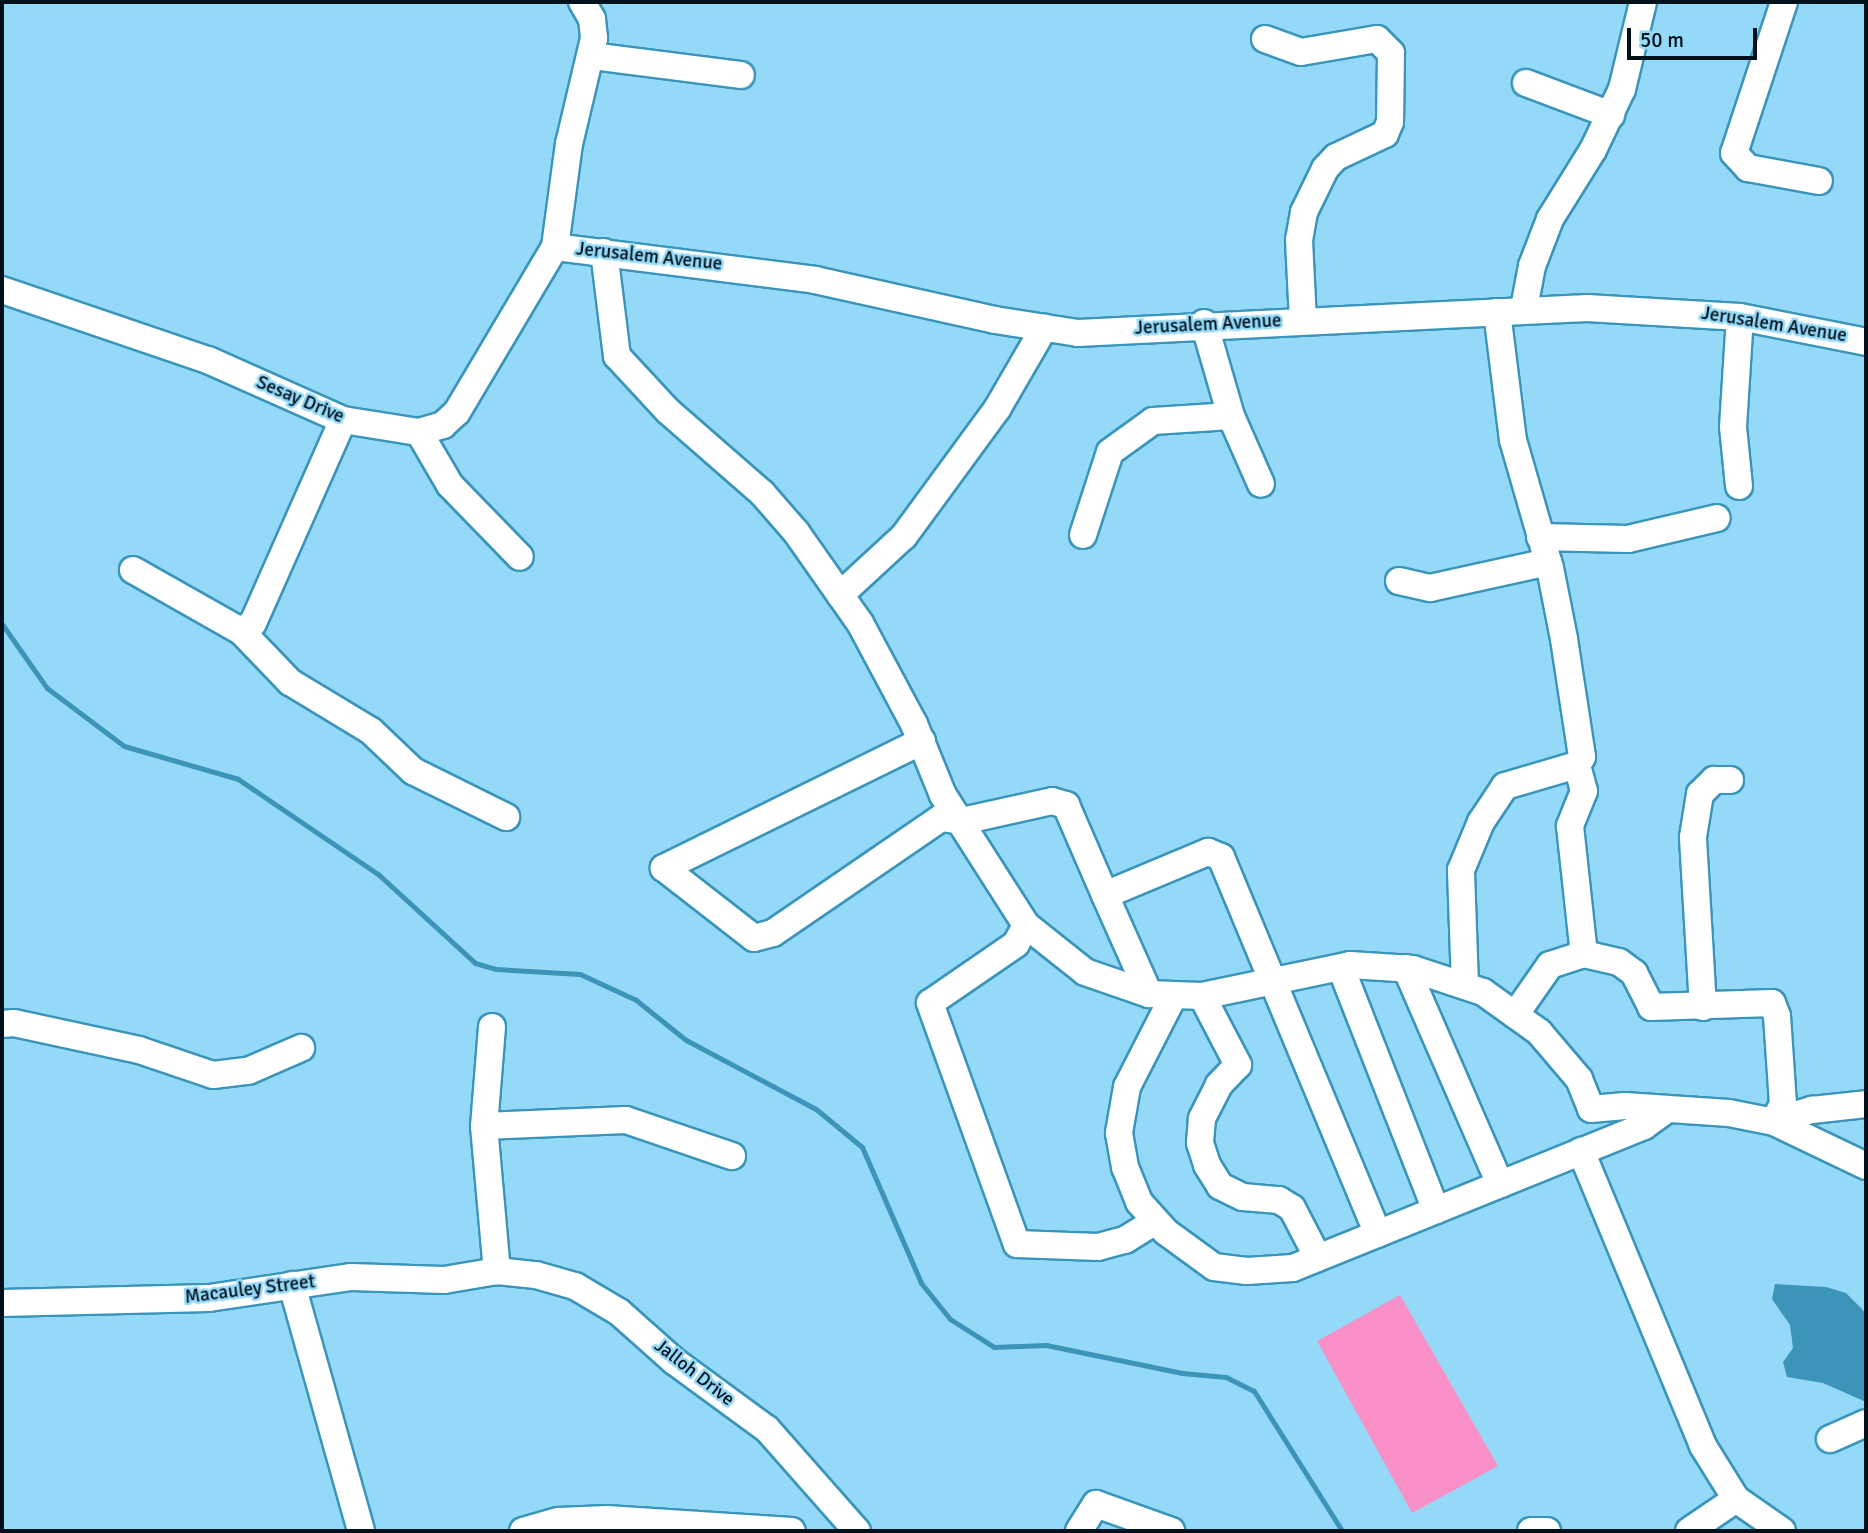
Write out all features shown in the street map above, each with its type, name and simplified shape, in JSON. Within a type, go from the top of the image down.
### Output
[{"type":"street","points":[[520,557],[450,485],[419,432],[443,425],[457,412],[555,247],[569,144],[592,56],[592,19],[582,2]]},
{"type":"street","points":[[1524,309],[1532,266],[1550,219],[1611,115],[1643,2]]},
{"type":"street","points":[[1784,2],[1734,153],[1748,168],[1819,181]]},
{"type":"street","points":[[1265,38],[1301,51],[1377,39],[1391,53],[1390,122],[1385,134],[1336,158],[1325,169],[1304,212],[1299,240],[1303,321]]},
{"type":"street","points":[[592,56],[741,75]]},
{"type":"street","points":[[1526,83],[1611,115]]},
{"type":"street","name":"Jerusalem Avenue","points":[[555,247],[816,280],[1078,333],[1204,323],[1303,321],[1524,309],[1740,317],[1866,342]]},
{"type":"street","points":[[604,252],[617,355],[668,411],[762,493],[840,595],[922,741],[943,796],[962,821],[1026,925],[1085,972],[1161,995],[1202,996],[1341,968],[1406,968],[1483,992],[1539,1032],[1579,1079],[1591,1109],[1729,1113],[1774,1122],[1866,1166]]},
{"type":"street","name":"Sesay Drive","points":[[2,290],[208,360],[343,420],[419,432]]},
{"type":"street","points":[[1465,986],[1461,870],[1481,822],[1505,786],[1577,765],[1582,757],[1548,562],[1513,440],[1497,312]]},
{"type":"street","points":[[1739,486],[1734,427],[1740,317]]},
{"type":"street","points":[[1204,323],[1231,416],[1261,484]]},
{"type":"street","points":[[840,595],[904,537],[997,409],[1044,328]]},
{"type":"street","points":[[1083,535],[1110,452],[1153,421],[1231,416]]},
{"type":"street","points":[[241,631],[253,623],[267,598],[343,420]]},
{"type":"street","points":[[1541,537],[1628,539],[1717,518]]},
{"type":"street","points":[[1399,581],[1430,588],[1548,562]]},
{"type":"street","points":[[133,570],[241,631],[290,682],[371,731],[413,771],[506,817]]},
{"type":"street","points":[[922,741],[664,868],[754,938],[773,933],[919,829],[941,818],[962,821],[1041,802],[1066,805],[1105,895],[1161,995],[1127,1087],[1119,1133],[1125,1167],[1139,1202],[1156,1221],[1214,1267],[1247,1271],[1293,1268],[1644,1126],[1666,1110]]},
{"type":"street","points":[[1577,765],[1584,791],[1570,826],[1584,954]]},
{"type":"street","points":[[1703,1007],[1693,837],[1700,794],[1714,780],[1730,780]]},
{"type":"street","points":[[1105,895],[1208,852],[1221,857],[1277,983],[1378,1234]]},
{"type":"street","points":[[1026,925],[1016,944],[930,1003],[1017,1244],[1098,1247],[1125,1240],[1156,1221]]},
{"type":"street","points":[[1515,1015],[1550,965],[1584,954],[1619,962],[1634,973],[1651,1007],[1772,1003],[1777,1016],[1783,1104],[1774,1122]]},
{"type":"street","points":[[1341,968],[1436,1210]]},
{"type":"street","points":[[1406,968],[1500,1184]]},
{"type":"street","points":[[1202,996],[1238,1065],[1219,1085],[1202,1119],[1200,1143],[1207,1165],[1220,1186],[1243,1197],[1279,1200],[1292,1208],[1318,1258]]},
{"type":"street","points":[[2,1024],[14,1023],[139,1050],[213,1075],[248,1071],[302,1048]]},
{"type":"street","points":[[492,1027],[484,1126],[497,1270]]},
{"type":"street","points":[[1774,1122],[1812,1110],[1866,1104]]},
{"type":"street","points":[[484,1126],[626,1120],[732,1156]]},
{"type":"street","points":[[1581,1151],[1703,1446],[1736,1499],[1782,1531]]},
{"type":"street","name":"Macauley Street","points":[[2,1303],[209,1298],[351,1277],[444,1280],[497,1270]]},
{"type":"street","name":"Jalloh Drive","points":[[497,1270],[576,1286],[619,1312],[674,1361],[767,1429],[857,1531]]},
{"type":"street","points":[[292,1285],[361,1531]]},
{"type":"street","points":[[1830,1440],[1866,1423]]},
{"type":"street","points":[[1689,1531],[1736,1499]]},
{"type":"street","points":[[1079,1531],[1096,1503],[1171,1531]]},
{"type":"street","points":[[523,1531],[559,1521],[607,1520],[792,1531]]},
{"type":"street","points":[[1531,1531],[1547,1531]]},
{"type":"shaded area","points":[[1400,1295],[1498,1466],[1412,1513],[1317,1341]]},
{"type":"water","points":[[1775,1284],[1826,1287],[1846,1293],[1866,1314],[1866,1402],[1823,1383],[1787,1377],[1783,1362],[1793,1348],[1790,1325],[1772,1299]]},
{"type":"waterway","points":[[2,624],[47,688],[124,746],[238,779],[378,874],[475,963],[496,969],[580,974],[636,1000],[686,1040],[816,1109],[862,1147],[921,1283],[950,1319],[994,1347],[1046,1345],[1182,1373],[1226,1377],[1254,1391],[1342,1531]]}]
